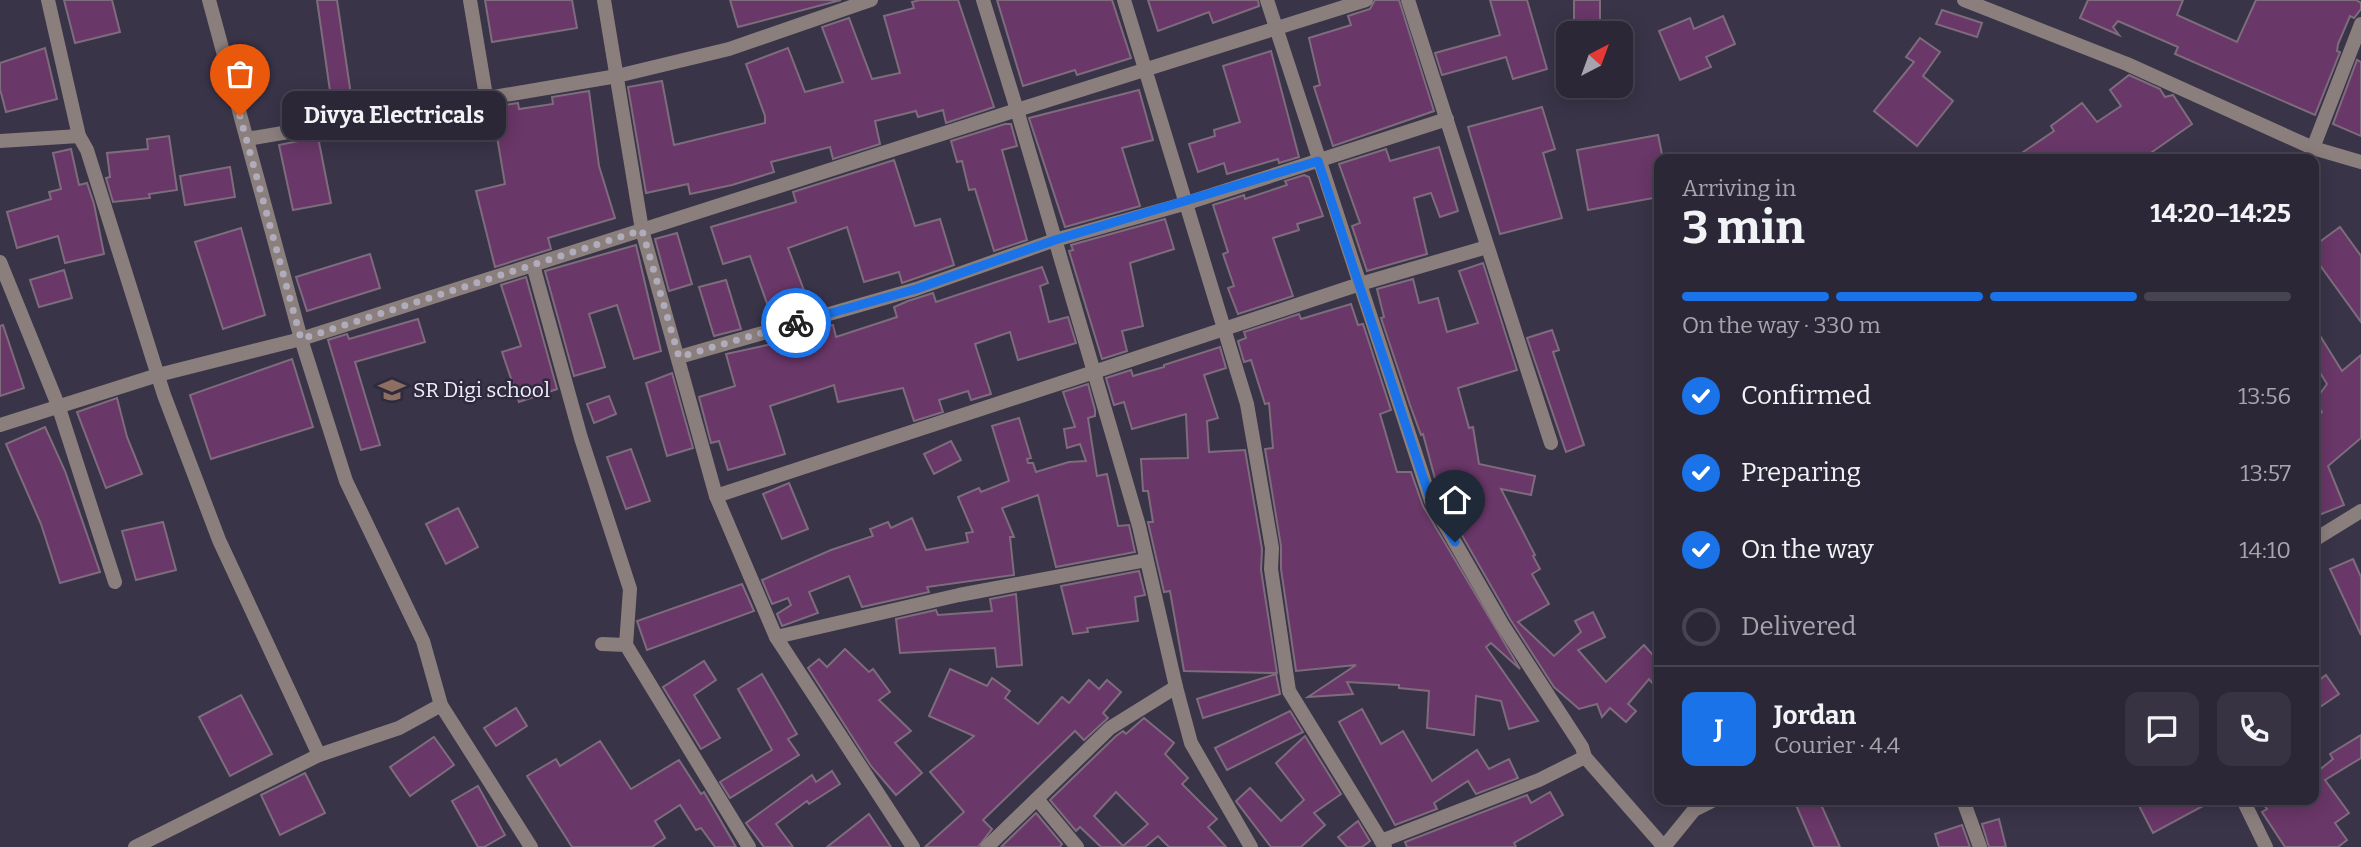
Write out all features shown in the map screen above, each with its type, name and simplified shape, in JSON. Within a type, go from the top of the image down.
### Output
[{"type":"street","points":[[48,0],[79,136],[87,150],[158,375],[219,540],[318,755]]},
{"type":"street","points":[[209,0],[301,339],[345,481],[423,641],[441,705],[531,847]]},
{"type":"street","points":[[470,0],[486,96]]},
{"type":"street","points":[[604,0],[642,230],[716,496],[776,637],[913,847]]},
{"type":"street","points":[[247,139],[486,96],[617,76],[729,49],[871,0]]},
{"type":"street","points":[[983,0],[1094,372],[1146,560],[1191,743],[1251,847]]},
{"type":"street","points":[[1124,0],[1247,404],[1272,548],[1271,569],[1289,691],[1383,844],[1539,780],[1585,757]]},
{"type":"street","points":[[1267,0],[1431,501],[1502,624],[1582,747],[1585,757],[1664,847],[1694,810],[1704,805]]},
{"type":"street","points":[[0,425],[158,375],[301,339],[1366,0]]},
{"type":"street","points":[[1408,0],[1551,443]]},
{"type":"street","points":[[1965,0],[2127,64],[2313,148],[2361,162]]},
{"type":"street","points":[[2313,148],[2361,24]]},
{"type":"street","points":[[679,357],[916,289],[1055,240],[1186,203],[1447,119]]},
{"type":"street","points":[[0,141],[79,136]]},
{"type":"street","points":[[716,496],[1224,331],[1360,284],[1487,247]]},
{"type":"street","points":[[0,262],[58,405],[115,582]]},
{"type":"street","points":[[533,265],[581,438],[630,589],[626,645],[749,847]]},
{"type":"street","points":[[2319,537],[2361,511]]},
{"type":"street","points":[[776,637],[959,595],[1146,560]]},
{"type":"street","points":[[602,644],[626,645]]},
{"type":"street","points":[[987,847],[1110,729],[1176,687]]},
{"type":"street","points":[[135,847],[318,755],[399,728],[441,705]]},
{"type":"street","points":[[1037,799],[1077,847]]},
{"type":"street","points":[[1966,805],[1980,847]]},
{"type":"street","points":[[2245,805],[2266,847]]},
{"type":"building","points":[[64,0],[112,0],[120,32],[75,43]]},
{"type":"building","points":[[317,0],[337,0],[351,95],[331,98]]},
{"type":"building","points":[[485,0],[572,0],[577,28],[492,42]]},
{"type":"building","points":[[730,0],[841,0],[738,27]]},
{"type":"building","points":[[958,0],[994,107],[946,123],[943,110],[918,117],[916,111],[875,121],[880,144],[833,159],[830,147],[771,162],[774,172],[732,185],[690,194],[688,184],[646,193],[628,87],[662,81],[674,145],[765,123],[765,116],[746,64],[788,48],[805,92],[843,82],[822,27],[849,18],[872,79],[900,73],[884,16],[914,8],[912,2]]},
{"type":"building","points":[[997,0],[1112,0],[1131,58],[1077,75],[1075,70],[1023,86]]},
{"type":"building","points":[[1148,0],[1258,0],[1259,6],[1213,23],[1209,12],[1158,31]]},
{"type":"building","points":[[1375,0],[1399,0],[1434,111],[1333,146],[1314,87],[1320,85],[1309,38],[1351,25],[1348,16],[1370,9]]},
{"type":"building","points":[[1490,0],[1527,0],[1547,69],[1513,79],[1506,57],[1442,75],[1435,53],[1500,35]]},
{"type":"building","points":[[1574,0],[1600,0],[1600,21],[1574,21]]},
{"type":"building","points":[[2088,0],[2183,0],[2177,15],[2237,42],[2256,0],[2356,0],[2361,3],[2361,9],[2354,18],[2350,16],[2338,44],[2337,51],[2340,52],[2315,115],[2175,54],[2178,47],[2118,21],[2113,27],[2119,35],[2080,18]]},
{"type":"building","points":[[1942,10],[1982,23],[1977,37],[1936,24]]},
{"type":"building","points":[[1723,16],[1735,44],[1706,57],[1711,67],[1680,80],[1659,31],[1690,18],[1694,29]]},
{"type":"building","points":[[1920,38],[1940,52],[1923,76],[1953,101],[1917,146],[1874,111],[1914,62],[1906,57]]},
{"type":"building","points":[[45,48],[57,99],[6,112],[0,89],[0,63]]},
{"type":"building","points":[[1271,51],[1299,157],[1279,163],[1278,159],[1227,174],[1224,163],[1198,172],[1189,144],[1215,136],[1214,130],[1240,122],[1223,66]]},
{"type":"building","points":[[2357,60],[2361,62],[2361,136],[2333,124]]},
{"type":"building","points":[[2129,75],[2160,89],[2165,97],[2173,95],[2192,124],[2149,154],[2020,154],[2054,131],[2051,126],[2082,103],[2097,122],[2121,106],[2110,90]]},
{"type":"building","points":[[1139,90],[1153,140],[1122,148],[1140,206],[1065,227],[1029,118]]},
{"type":"building","points":[[589,91],[599,166],[615,218],[548,238],[551,249],[495,267],[476,191],[505,184],[492,107],[518,103],[519,109],[553,104],[552,97]]},
{"type":"building","points":[[1542,107],[1555,149],[1543,153],[1562,218],[1500,234],[1468,127]]},
{"type":"building","points":[[1011,124],[1017,146],[1002,150],[1027,240],[994,251],[975,189],[969,190],[962,161],[957,162],[951,141]]},
{"type":"building","points":[[1658,135],[1662,154],[1654,154],[1654,198],[1588,210],[1577,150]]},
{"type":"building","points":[[169,136],[177,190],[149,194],[150,198],[113,202],[106,178],[110,177],[107,153],[148,149],[147,139]]},
{"type":"building","points":[[318,137],[331,203],[293,210],[279,145]]},
{"type":"building","points":[[1439,147],[1458,211],[1440,217],[1431,193],[1414,198],[1427,254],[1367,271],[1352,226],[1360,223],[1339,164],[1386,149],[1390,161]]},
{"type":"building","points":[[71,149],[79,185],[87,183],[94,204],[104,254],[65,263],[58,236],[17,248],[7,212],[51,199],[49,192],[61,189],[53,153]]},
{"type":"building","points":[[894,160],[915,226],[940,219],[954,265],[902,283],[899,272],[864,282],[847,227],[788,248],[811,309],[773,320],[750,256],[723,264],[711,227],[796,202],[793,192]]},
{"type":"building","points":[[230,167],[235,197],[185,205],[180,176]]},
{"type":"building","points":[[1304,175],[1309,177],[1323,216],[1297,224],[1299,230],[1273,238],[1293,296],[1238,314],[1228,288],[1234,286],[1223,254],[1228,252],[1213,205],[1244,195],[1245,199],[1287,185],[1285,181]]},
{"type":"building","points":[[1165,219],[1174,249],[1130,263],[1143,326],[1122,331],[1127,351],[1102,359],[1069,251],[1073,250],[1071,245]]},
{"type":"building","points":[[2340,227],[2361,256],[2361,322],[2319,264],[2319,242]]},
{"type":"building","points":[[241,228],[265,315],[223,329],[195,242]]},
{"type":"building","points":[[677,233],[692,284],[669,291],[655,239]]},
{"type":"building","points":[[636,245],[661,351],[634,359],[617,305],[589,314],[605,367],[574,376],[545,271]]},
{"type":"building","points":[[370,254],[380,288],[307,311],[296,277]]},
{"type":"building","points":[[1483,263],[1517,370],[1458,388],[1469,428],[1473,427],[1479,464],[1535,476],[1531,495],[1501,489],[1535,555],[1533,556],[1540,569],[1532,574],[1549,604],[1518,622],[1554,656],[1581,632],[1575,621],[1593,612],[1605,637],[1578,650],[1606,682],[1644,645],[1654,656],[1654,685],[1649,679],[1628,704],[1636,711],[1626,722],[1610,708],[1602,717],[1597,704],[1579,709],[1554,687],[1510,619],[1440,497],[1423,434],[1421,435],[1410,405],[1381,318],[1384,317],[1377,289],[1413,279],[1419,303],[1438,298],[1447,332],[1478,323],[1459,271]]},
{"type":"building","points":[[1042,267],[1048,283],[1040,286],[1049,322],[1068,317],[1076,343],[1018,360],[1010,332],[975,344],[991,394],[971,400],[968,391],[939,400],[943,412],[914,421],[903,388],[838,402],[834,385],[770,406],[785,454],[728,470],[719,441],[711,443],[699,397],[735,386],[726,354],[781,342],[779,338],[817,327],[833,325],[836,337],[897,317],[894,307],[908,301],[933,293],[936,302]]},
{"type":"building","points":[[64,270],[72,298],[39,307],[30,280]]},
{"type":"building","points":[[526,277],[557,389],[519,402],[502,352],[521,346],[501,285]]},
{"type":"building","points":[[726,280],[741,329],[714,336],[699,287]]},
{"type":"building","points":[[1351,304],[1358,325],[1363,324],[1391,410],[1380,414],[1397,472],[1411,472],[1423,506],[1520,669],[1491,643],[1486,647],[1538,721],[1509,729],[1501,701],[1476,696],[1474,735],[1427,728],[1429,691],[1399,688],[1399,685],[1347,682],[1353,694],[1308,697],[1356,665],[1296,671],[1281,569],[1281,546],[1265,449],[1273,448],[1269,403],[1265,404],[1251,360],[1244,362],[1238,341],[1246,338],[1244,332],[1299,314],[1301,319]]},
{"type":"building","points":[[418,319],[425,342],[355,362],[380,445],[361,450],[328,340],[347,334],[349,339]]},
{"type":"building","points":[[3,325],[24,388],[0,396],[0,326]]},
{"type":"building","points":[[1552,330],[1559,350],[1553,352],[1584,445],[1566,452],[1527,338]]},
{"type":"building","points":[[2319,334],[2342,371],[2361,355],[2361,438],[2328,466],[2344,505],[2319,515],[2319,415],[2322,412],[2319,408],[2319,395],[2327,384],[2319,371]]},
{"type":"building","points":[[1220,347],[1226,368],[1204,375],[1218,418],[1207,421],[1209,452],[1245,450],[1262,549],[1261,570],[1277,673],[1184,671],[1170,591],[1164,592],[1148,522],[1153,522],[1148,491],[1143,491],[1141,459],[1188,458],[1186,414],[1132,429],[1124,402],[1114,405],[1106,378],[1131,370],[1133,376]]},
{"type":"building","points":[[292,359],[313,427],[211,459],[190,395]]},
{"type":"building","points":[[672,373],[693,448],[667,456],[646,383]]},
{"type":"building","points":[[1088,384],[1095,410],[1095,416],[1088,418],[1097,476],[1107,474],[1118,526],[1129,525],[1135,552],[1056,567],[1038,495],[1002,508],[1014,537],[1010,537],[1014,575],[927,587],[929,592],[862,607],[849,576],[809,592],[818,613],[782,626],[777,614],[791,605],[788,598],[772,604],[762,580],[831,550],[873,536],[870,529],[888,522],[891,528],[912,518],[926,550],[968,542],[966,533],[973,532],[958,497],[979,488],[981,492],[1009,481],[992,426],[1019,418],[1031,458],[1027,459],[1028,463],[1033,463],[1036,472],[1069,462],[1086,461],[1080,444],[1067,448],[1064,429],[1075,427],[1063,392]]},
{"type":"building","points":[[609,396],[616,414],[594,423],[587,404]]},
{"type":"building","points":[[117,398],[127,437],[142,474],[106,488],[77,412]]},
{"type":"building","points":[[45,427],[65,471],[100,572],[60,583],[41,524],[6,444]]},
{"type":"building","points":[[951,441],[961,460],[934,474],[924,454]]},
{"type":"building","points":[[631,449],[650,501],[626,509],[607,457]]},
{"type":"building","points":[[789,483],[808,529],[782,539],[763,494]]},
{"type":"building","points":[[458,508],[478,547],[446,564],[426,524]]},
{"type":"building","points":[[163,522],[176,570],[136,580],[122,531]]},
{"type":"building","points":[[2353,559],[2361,577],[2361,635],[2330,569]]},
{"type":"building","points":[[1139,571],[1145,595],[1135,597],[1138,621],[1087,628],[1088,632],[1073,634],[1061,586]]},
{"type":"building","points":[[742,584],[754,611],[647,650],[637,621]]},
{"type":"building","points":[[1016,594],[1022,665],[997,667],[995,648],[900,653],[896,619],[936,610],[938,615],[992,611],[990,599]]},
{"type":"building","points":[[845,649],[869,672],[873,669],[890,692],[879,700],[911,731],[895,743],[922,773],[896,795],[871,766],[808,668],[819,659],[827,667]]},
{"type":"building","points":[[704,661],[716,680],[694,695],[720,738],[701,749],[663,687]]},
{"type":"building","points":[[950,669],[987,686],[992,678],[1010,691],[1005,698],[1038,724],[1062,697],[1069,703],[1089,680],[1099,689],[1107,680],[1121,692],[1103,713],[1108,718],[1084,740],[1075,731],[983,820],[992,829],[978,847],[925,847],[964,812],[930,772],[974,736],[929,716]]},
{"type":"building","points":[[762,674],[797,734],[788,739],[799,755],[730,798],[720,782],[772,750],[738,689]]},
{"type":"building","points":[[1276,674],[1280,694],[1203,718],[1197,699]]},
{"type":"building","points":[[2326,675],[2339,694],[2319,708],[2319,680]]},
{"type":"building","points":[[241,695],[272,754],[230,776],[199,717]]},
{"type":"building","points":[[516,708],[527,726],[496,746],[484,728]]},
{"type":"building","points":[[1362,709],[1381,744],[1403,731],[1432,781],[1477,750],[1489,769],[1509,759],[1518,778],[1476,794],[1468,781],[1434,803],[1437,809],[1395,825],[1339,722]]},
{"type":"building","points":[[1290,711],[1303,732],[1227,770],[1215,748]]},
{"type":"building","points":[[1144,718],[1174,743],[1165,754],[1188,778],[1182,784],[1217,819],[1208,827],[1226,847],[1169,847],[1158,836],[1145,847],[1101,847],[1080,827],[1076,831],[1050,800],[1116,736],[1123,731],[1126,734]],"holes":[[[1116,792],[1148,824],[1123,846],[1094,816]]]},
{"type":"building","points":[[2361,735],[2361,758],[2325,780],[2349,813],[2335,823],[2347,840],[2338,847],[2285,847],[2262,812],[2267,809],[2264,805],[2319,805],[2319,770],[2333,759],[2330,754]]},
{"type":"building","points":[[1305,736],[1341,794],[1314,813],[1325,825],[1301,847],[1271,847],[1236,801],[1250,788],[1281,821],[1304,800],[1276,763]]},
{"type":"building","points":[[434,737],[454,765],[410,796],[390,767]]},
{"type":"building","points":[[600,741],[631,789],[679,760],[701,794],[704,792],[736,847],[715,847],[701,828],[696,830],[680,805],[655,821],[665,838],[652,847],[572,847],[527,776],[556,759],[560,766]]},
{"type":"building","points":[[832,771],[840,784],[809,804],[807,801],[776,824],[793,847],[764,847],[746,823],[812,775],[816,782]]},
{"type":"building","points":[[305,773],[325,813],[280,835],[261,795]]},
{"type":"building","points":[[478,786],[505,835],[484,847],[478,847],[452,801]]},
{"type":"building","points":[[1550,792],[1563,815],[1514,843],[1516,847],[1407,847],[1405,842],[1527,795],[1531,803]]},
{"type":"building","points":[[1796,805],[1821,805],[1840,847],[1814,847]]},
{"type":"building","points":[[2139,805],[2205,805],[2153,833]]},
{"type":"building","points":[[1036,813],[1062,844],[1060,847],[1001,847]]},
{"type":"building","points":[[869,814],[891,847],[827,847]]},
{"type":"building","points":[[1999,819],[2006,847],[1989,847],[1982,824]]},
{"type":"building","points":[[1358,821],[1370,841],[1362,847],[1347,847],[1338,837]]},
{"type":"building","points":[[1962,825],[1970,847],[1939,847],[1935,834]]},
{"type":"way so far","points":[[240,116],[301,339],[642,230],[679,357],[796,323]]},
{"type":"place","name":"Divya Electricals","points":[[240,116]]},
{"type":"place","name":"SR Digi school","points":[[392,390]]},
{"type":"route","points":[[796,323],[916,289],[1055,240],[1186,203],[1318,161],[1431,501],[1455,542]]}]
